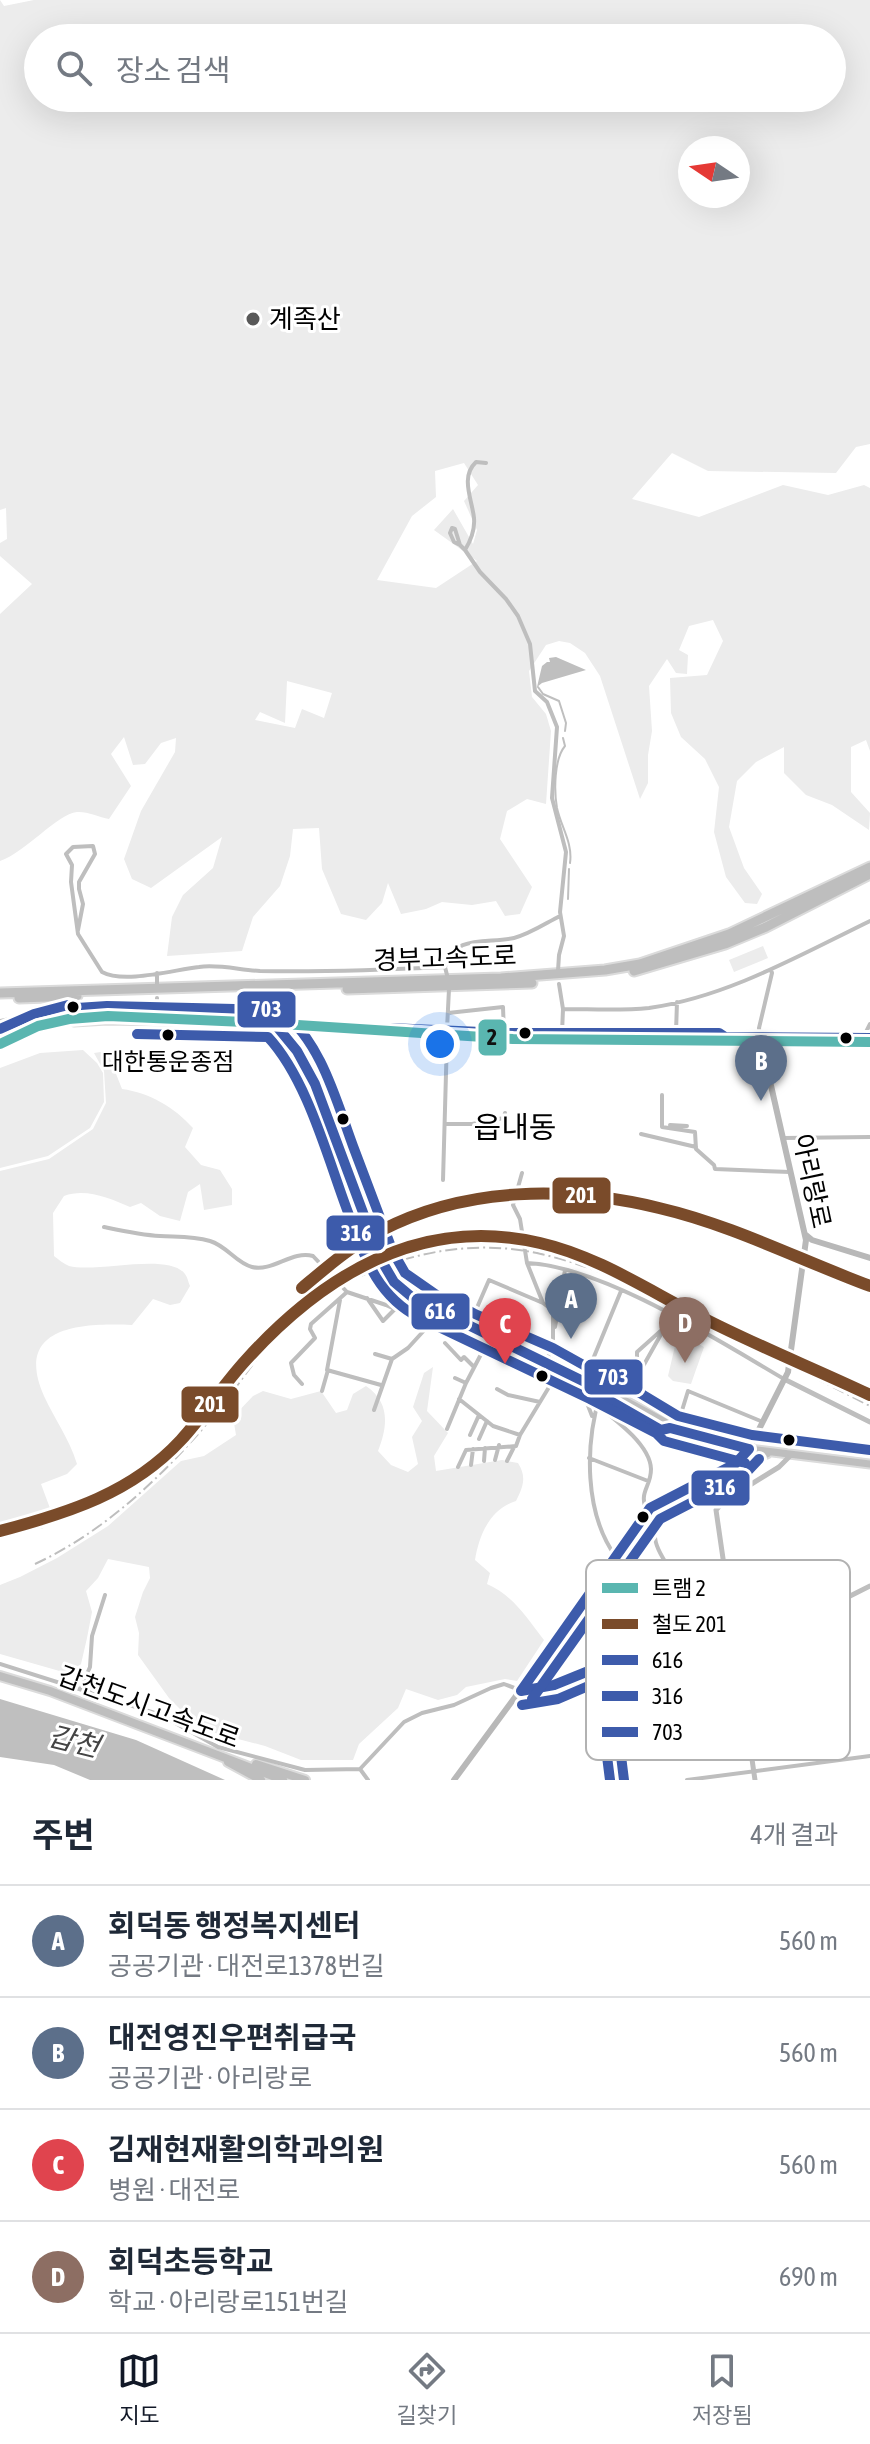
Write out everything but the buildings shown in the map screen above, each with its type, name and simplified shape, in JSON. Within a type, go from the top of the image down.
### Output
[{"type":"highway","name":"경부고속도로","points":[[0,993],[501,978],[605,970],[640,964],[729,934],[870,867]]},
{"type":"highway","name":"경부고속도로","points":[[0,999],[501,985],[608,975],[642,970],[725,944],[766,927],[870,874]]},
{"type":"highway","name":"갑천도시고속도로","points":[[0,1678],[50,1691],[283,1780]]},
{"type":"highway","name":"갑천도시고속도로","points":[[232,1761],[271,1780]]},
{"type":"highway","points":[[232,1761],[261,1780]]},
{"type":"highway","points":[[232,1761],[268,1767],[305,1780]]},
{"type":"main road","points":[[0,1044],[74,1016],[157,1014],[202,1017],[300,1054]]},
{"type":"main road","points":[[66,1020],[274,1023],[384,1031],[390,1028],[504,1041],[718,1042],[725,1037]]},
{"type":"main road","points":[[274,1023],[312,1066],[325,1092],[393,1270],[419,1294],[439,1304],[444,1313],[604,1388],[673,1429]]},
{"type":"main road","points":[[280,1045],[298,1029],[313,1026]]},
{"type":"main road","points":[[300,1054],[302,1036],[313,1026]]},
{"type":"main road","points":[[447,1034],[719,1033],[725,1037],[866,1038]]},
{"type":"main road","name":"아리랑로","points":[[614,1560],[647,1512],[657,1503],[731,1465],[749,1449],[788,1372],[805,1234],[760,1037]]},
{"type":"main road","points":[[805,1234],[812,1240],[870,1258]]},
{"type":"main road","points":[[805,1245],[812,1240]]},
{"type":"main road","points":[[588,1383],[600,1395],[661,1430],[673,1429],[749,1449],[870,1464]]},
{"type":"main road","points":[[728,1443],[731,1465],[772,1452]]},
{"type":"main road","name":"아리랑로","points":[[454,1780],[586,1599]]},
{"type":"street","points":[[465,550],[474,521],[468,476],[473,463],[486,463]]},
{"type":"street","points":[[458,545],[518,616],[530,644],[535,691],[547,702],[557,727],[552,798],[566,852],[561,916],[564,936],[558,973]]},
{"type":"street","points":[[78,930],[83,904],[79,882],[95,854],[93,846],[73,847],[66,854],[72,865],[71,882],[78,930],[82,942],[106,975],[119,977],[204,966],[261,971],[445,967]]},
{"type":"street","points":[[448,979],[445,967],[452,950],[462,944],[517,937],[561,916]]},
{"type":"street","points":[[563,1009],[631,1009],[677,1002],[771,970],[870,921]]},
{"type":"street","points":[[760,1037],[759,1028],[771,970]]},
{"type":"street","points":[[157,973],[157,984]]},
{"type":"street","points":[[559,984],[563,1009],[562,1033]]},
{"type":"street","points":[[443,1180],[449,989]]},
{"type":"street","points":[[157,998],[157,1014]]},
{"type":"street","points":[[676,1033],[677,1002]]},
{"type":"street","points":[[448,1013],[503,1007],[504,1033]]},
{"type":"street","points":[[0,1021],[49,1011],[66,1020]]},
{"type":"street","points":[[866,1038],[870,1024]]},
{"type":"street","points":[[662,1095],[662,1127],[695,1132],[700,1155],[715,1169],[790,1172]]},
{"type":"street","points":[[445,1124],[472,1124],[504,1118],[505,1113]]},
{"type":"street","points":[[670,1125],[687,1126]]},
{"type":"street","points":[[641,1134],[696,1147]]},
{"type":"street","points":[[783,1138],[870,1137]]},
{"type":"street","points":[[522,1173],[513,1205],[520,1219],[527,1263],[543,1303]]},
{"type":"street","points":[[104,1227],[146,1235],[186,1235],[202,1239],[223,1246],[252,1267],[264,1267],[307,1254],[318,1259],[347,1292],[429,1325]]},
{"type":"street","points":[[527,1263],[565,1270],[621,1291],[870,1422]]},
{"type":"street","points":[[547,1361],[565,1270]]},
{"type":"street","points":[[469,1327],[489,1280],[551,1309],[554,1329]]},
{"type":"street","points":[[594,1418],[584,1395],[585,1390],[621,1291]]},
{"type":"street","points":[[302,1384],[294,1375],[291,1363],[315,1338],[311,1324],[347,1292]]},
{"type":"street","points":[[367,1298],[383,1321],[395,1309]]},
{"type":"street","points":[[322,1391],[340,1300]]},
{"type":"street","points":[[374,1410],[392,1359],[444,1313]]},
{"type":"street","points":[[623,1398],[671,1315]]},
{"type":"street","points":[[634,1383],[637,1352],[665,1327]]},
{"type":"street","points":[[447,1429],[490,1337]]},
{"type":"street","points":[[445,1343],[461,1360],[464,1357],[474,1367]]},
{"type":"street","points":[[375,1354],[392,1359]]},
{"type":"street","points":[[507,1461],[560,1369]]},
{"type":"street","points":[[328,1370],[381,1385]]},
{"type":"street","points":[[455,1378],[466,1383]]},
{"type":"street","points":[[497,1389],[540,1402]]},
{"type":"street","points":[[673,1429],[688,1391],[763,1422]]},
{"type":"street","points":[[584,1395],[645,1448],[651,1467],[642,1497],[647,1512]]},
{"type":"street","points":[[600,1395],[589,1458],[599,1528],[616,1557]]},
{"type":"street","points":[[459,1399],[493,1426],[520,1435]]},
{"type":"street","points":[[470,1435],[479,1415]]},
{"type":"street","points":[[479,1439],[487,1421]]},
{"type":"street","points":[[458,1467],[466,1450],[499,1445],[514,1447]]},
{"type":"street","points":[[495,1460],[499,1445]]},
{"type":"street","points":[[484,1461],[485,1448]]},
{"type":"street","points":[[471,1465],[473,1449]]},
{"type":"street","points":[[723,1560],[716,1510],[724,1501],[779,1467],[791,1455]]},
{"type":"street","points":[[589,1458],[648,1481]]},
{"type":"street","points":[[655,1533],[656,1543],[666,1560]]},
{"type":"street","points":[[850,1596],[870,1586]]},
{"type":"street","points":[[81,1688],[90,1667],[92,1636],[105,1595]]},
{"type":"street","points":[[0,1664],[161,1715],[218,1747],[305,1770],[360,1769],[404,1722],[504,1684],[521,1691],[572,1679],[586,1672]]},
{"type":"street","points":[[850,1759],[870,1756]]},
{"type":"street","points":[[622,1760],[624,1780]]},
{"type":"street","points":[[752,1760],[755,1780]]},
{"type":"street","points":[[687,1780],[839,1760]]},
{"type":"street","points":[[360,1769],[368,1780]]},
{"type":"shaded area","points":[[0,0],[4,6],[34,0],[870,0],[870,444],[856,447],[836,473],[708,471],[672,453],[632,499],[699,517],[783,485],[828,495],[864,485],[870,488],[870,751],[866,740],[851,747],[851,792],[870,813],[869,830],[832,805],[806,795],[784,773],[784,747],[756,762],[737,781],[729,827],[744,868],[762,894],[757,904],[745,903],[726,877],[714,832],[719,787],[705,759],[681,737],[671,713],[670,678],[707,675],[723,641],[713,620],[689,626],[679,650],[688,655],[687,674],[676,673],[667,659],[649,686],[652,731],[648,783],[640,799],[600,676],[585,653],[570,643],[559,641],[546,645],[529,671],[532,697],[546,714],[551,731],[546,804],[527,799],[507,811],[500,839],[532,887],[520,914],[505,916],[496,901],[472,905],[442,902],[401,914],[388,883],[382,903],[366,920],[341,914],[322,869],[319,828],[293,829],[290,856],[280,886],[253,917],[242,951],[167,956],[172,917],[183,895],[213,868],[222,837],[151,888],[132,879],[124,859],[141,811],[175,752],[176,738],[161,743],[145,764],[133,765],[124,737],[111,754],[131,786],[109,819],[81,812],[69,814],[0,861],[0,614],[32,584],[0,556],[0,543],[7,539],[6,508],[0,510]],"holes":[[[464,463],[478,485],[464,501],[477,530],[473,544],[453,509],[434,530],[477,561],[436,588],[377,580],[412,516],[436,497],[435,471]],[[287,681],[332,693],[324,718],[302,709],[295,728],[255,720],[260,712],[285,723]]]},
{"type":"shaded area","points":[[763,946],[768,958],[734,972],[729,960]]},
{"type":"shaded area","points":[[83,1050],[103,1073],[104,1102],[90,1128],[48,1156],[0,1168],[0,1068],[40,1053]]},
{"type":"shaded area","points":[[107,1051],[122,1089],[161,1102],[193,1128],[185,1147],[201,1165],[220,1170],[232,1189],[232,1205],[204,1210],[200,1184],[188,1192],[180,1221],[160,1216],[141,1203],[130,1207],[89,1194],[64,1196],[53,1213],[54,1256],[61,1261],[69,1266],[81,1267],[164,1264],[185,1274],[190,1286],[180,1303],[170,1305],[153,1299],[132,1325],[74,1328],[45,1342],[38,1355],[37,1373],[44,1396],[77,1464],[67,1474],[41,1484],[54,1519],[42,1529],[0,1526],[0,1171],[49,1159],[93,1129],[106,1103],[104,1071],[94,1053]]},
{"type":"shaded area","points":[[678,1333],[704,1347],[691,1384],[673,1381],[668,1376]]},
{"type":"shaded area","points":[[433,1367],[427,1411],[448,1433],[434,1456],[436,1471],[502,1460],[518,1463],[522,1473],[522,1487],[516,1501],[499,1510],[487,1524],[475,1560],[490,1573],[487,1584],[512,1601],[544,1640],[517,1681],[505,1679],[466,1687],[457,1695],[438,1700],[406,1689],[398,1708],[359,1744],[353,1760],[301,1760],[265,1746],[204,1730],[169,1698],[138,1655],[139,1633],[135,1617],[150,1578],[149,1567],[108,1559],[98,1578],[86,1591],[92,1612],[87,1638],[81,1664],[70,1674],[0,1654],[0,1585],[57,1558],[108,1526],[181,1461],[204,1456],[236,1435],[233,1417],[253,1396],[263,1391],[291,1399],[321,1391],[336,1413],[347,1410],[353,1394],[366,1386],[379,1399],[385,1415],[384,1433],[378,1451],[391,1465],[408,1472],[418,1464],[412,1437],[422,1421],[413,1407],[424,1373]]},
{"type":"water","points":[[556,657],[586,670],[537,687],[542,666],[550,662],[549,658]]},
{"type":"water","name":"갑천","points":[[0,1699],[136,1740],[225,1780],[90,1780],[54,1765],[0,1757]]},
{"type":"waterway","points":[[538,687],[543,694],[559,701],[566,723],[565,731]]},
{"type":"waterway","points":[[563,738],[565,746],[557,767],[555,793],[570,849],[570,863]]},
{"type":"waterway","points":[[568,899],[569,869]]},
{"type":"railway","points":[[35,1564],[85,1536],[152,1482],[192,1441],[267,1347],[293,1321],[323,1298],[356,1279],[391,1264],[428,1254],[466,1248],[504,1248],[564,1260],[654,1296],[870,1406]]},
{"type":"railway","points":[[846,1277],[870,1284]]},
{"type":"tram line","name":"2","points":[[0,1044],[38,1026],[69,1019],[108,1016],[513,1039],[870,1042]]},
{"type":"rail line","name":"201","points":[[302,1288],[359,1243],[413,1216],[447,1205],[518,1194],[589,1196],[686,1215],[870,1286]]},
{"type":"rail line","name":"201","points":[[0,1531],[98,1499],[142,1474],[181,1440],[246,1360],[308,1302],[341,1278],[377,1259],[415,1245],[455,1238],[496,1237],[540,1243],[582,1256],[720,1327],[870,1395]]},
{"type":"transit line","name":"703","points":[[0,1029],[34,1014],[68,1005],[77,1008],[280,1010],[306,1038],[326,1072],[393,1252],[405,1273],[441,1298],[553,1348],[596,1372],[610,1375],[678,1416],[752,1435],[870,1450]]},
{"type":"transit line","name":"616","points":[[274,1023],[297,1051],[315,1084],[380,1258],[394,1282],[413,1298],[591,1385],[600,1395],[661,1430],[670,1428],[749,1449]]},
{"type":"transit line","name":"616","points":[[274,1023],[384,1031],[390,1028],[504,1033],[719,1033],[725,1037],[870,1038]]},
{"type":"transit line","name":"316","points":[[137,1034],[268,1037],[295,1075],[306,1098],[361,1246],[374,1274],[393,1299],[420,1318],[590,1399],[656,1433],[664,1441],[745,1463]]},
{"type":"transit line","name":"616","points":[[613,1560],[650,1508],[735,1464],[749,1449]]},
{"type":"transit line","name":"316","points":[[631,1560],[660,1519],[743,1476],[759,1459]]},
{"type":"transit line","name":"616","points":[[521,1691],[586,1599]]},
{"type":"transit line","name":"316","points":[[532,1699],[586,1623]]},
{"type":"transit line","name":"616","points":[[521,1691],[554,1685],[586,1672]]},
{"type":"transit line","name":"316","points":[[522,1705],[558,1699],[586,1687]]},
{"type":"transit line","name":"316","points":[[607,1760],[610,1780]]},
{"type":"transit line","name":"616","points":[[622,1760],[624,1780]]},
{"type":"place","name":"계족산","points":[[253,319]]},
{"type":"place","name":"대한통운종점","points":[[168,1035]]},
{"type":"place","name":"대전영진우편취급국","points":[[761,1101]]},
{"type":"place","name":"회덕동 행정복지센터","points":[[571,1339]]},
{"type":"place","name":"회덕초등학교","points":[[685,1363]]},
{"type":"place","name":"김재현재활의학과의원","points":[[505,1364]]},
{"type":"district","name":"읍내동","points":[[515,1127]]}]
